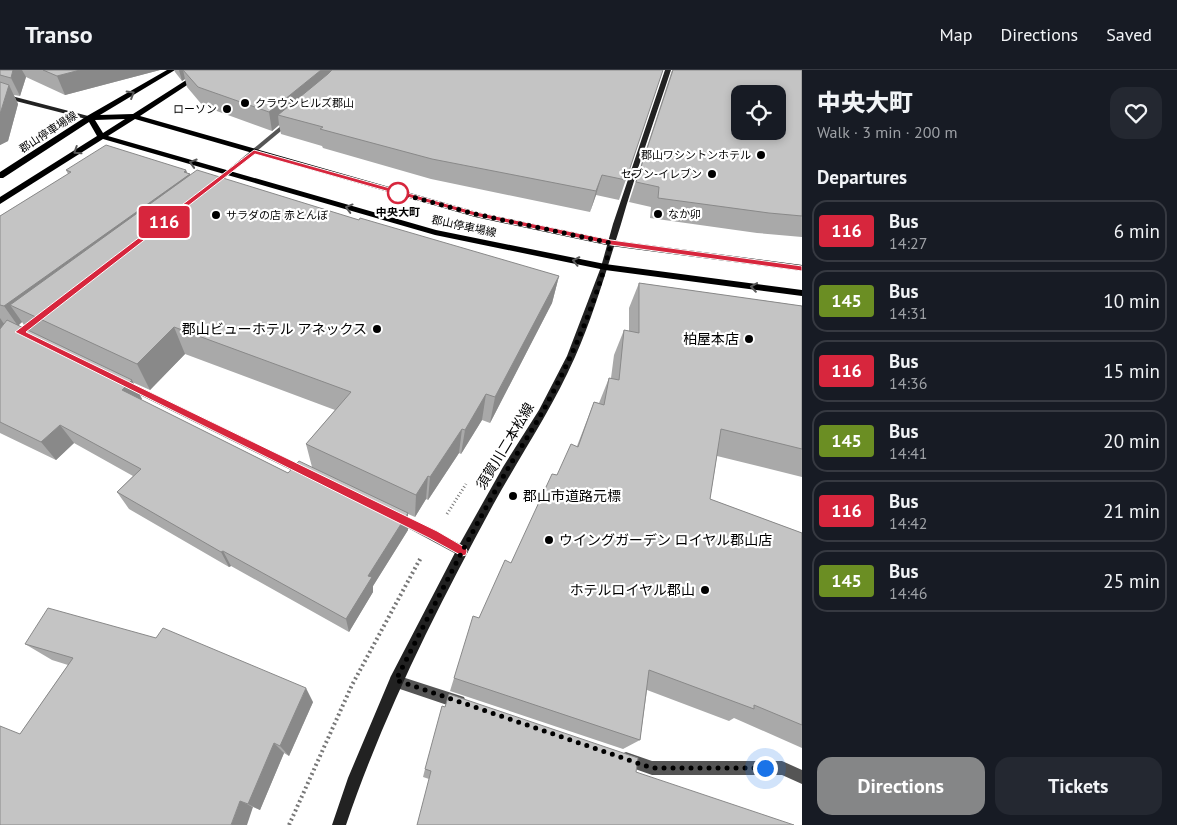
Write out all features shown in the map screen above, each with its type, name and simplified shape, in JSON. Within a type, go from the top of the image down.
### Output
[{"type":"main road","points":[[90,118],[172,70]]},
{"type":"main road","points":[[0,201],[207,70]]},
{"type":"main road","name":"須賀川二本松線","points":[[339,825],[355,778],[396,680],[462,551],[507,470],[543,412],[571,356],[605,268],[611,243],[668,70]]},
{"type":"main road","points":[[0,95],[90,118],[133,116],[475,214],[611,243],[802,268]]},
{"type":"main road","name":"郡山停車場線","points":[[0,176],[90,118],[101,136],[435,232],[605,268],[802,293]]},
{"type":"street","points":[[210,187],[297,116]]},
{"type":"street","points":[[116,380],[318,478]]},
{"type":"street","points":[[389,513],[462,551]]},
{"type":"street","points":[[396,680],[470,705]]},
{"type":"street","points":[[616,756],[652,768],[782,768],[802,777]]},
{"type":"path","points":[[444,519],[470,478]]},
{"type":"path","points":[[289,825],[352,685],[422,556]]},
{"type":"building","points":[[0,70],[13,70],[11,78],[0,75]]},
{"type":"building","points":[[43,70],[80,70],[57,76]]},
{"type":"building","points":[[183,70],[321,70],[269,112],[198,87]]},
{"type":"building","points":[[332,70],[663,70],[626,180],[602,175],[596,191],[432,159],[320,129],[323,127],[278,115]]},
{"type":"building","points":[[673,70],[802,70],[802,216],[658,198],[659,187],[636,182]]},
{"type":"building","points":[[0,82],[9,85],[0,114]]},
{"type":"building","points":[[106,145],[186,170],[184,172],[190,174],[4,306],[0,305],[0,216],[71,172],[66,170]]},
{"type":"building","points":[[197,170],[359,220],[360,218],[559,276],[495,397],[486,394],[465,430],[462,429],[416,495],[306,444],[351,392],[174,327],[137,364],[10,305]]},
{"type":"building","points":[[639,283],[802,306],[802,449],[721,429],[710,499],[802,533],[802,725],[754,705],[754,709],[649,670],[640,740],[454,678],[473,616],[479,618],[505,560],[511,563],[552,474],[557,475],[571,444],[578,447],[594,402],[604,405],[609,378],[619,380],[624,330],[639,333]]},
{"type":"building","points":[[7,320],[132,380],[122,390],[288,473],[299,461],[408,513],[368,576],[372,577],[346,619],[223,551],[221,552],[117,492],[141,469],[60,425],[41,442],[0,422],[0,329]]},
{"type":"building","points":[[48,608],[156,638],[163,628],[306,688],[280,746],[274,743],[248,804],[240,801],[231,825],[0,825],[0,726],[20,734],[73,658],[25,644]]},
{"type":"building","points":[[449,694],[638,758],[636,772],[794,825],[417,825],[431,771],[425,769],[442,706],[445,707]]},
{"type":"bus line","name":"116","points":[[462,551],[433,534],[19,332],[228,174],[254,152],[475,214],[611,243],[802,268]]},
{"type":"place","name":"クラウンヒルズ郡山","points":[[245,103]]},
{"type":"place","name":"ローソン","points":[[227,109]]},
{"type":"place","name":"郡山ワシントンホテル","points":[[761,155]]},
{"type":"place","name":"セブン-イレブン","points":[[712,174]]},
{"type":"place","name":"中央大町","points":[[398,193]]},
{"type":"place","name":"なか卯","points":[[658,214]]},
{"type":"place","name":"サラダの店 赤とんぼ","points":[[216,215]]},
{"type":"place","name":"郡山ビューホテル アネックス","points":[[377,329]]},
{"type":"place","name":"柏屋本店","points":[[749,339]]},
{"type":"place","name":"郡山市道路元標","points":[[513,496]]},
{"type":"place","name":"ウイングガーデン ロイヤル郡山店","points":[[549,540]]},
{"type":"place","name":"ホテルロイヤル郡山","points":[[705,590]]},
{"type":"route","points":[[398,193],[475,214],[611,243],[605,268],[571,356],[543,412],[507,470],[462,551],[396,680],[652,768],[765,768]]}]
